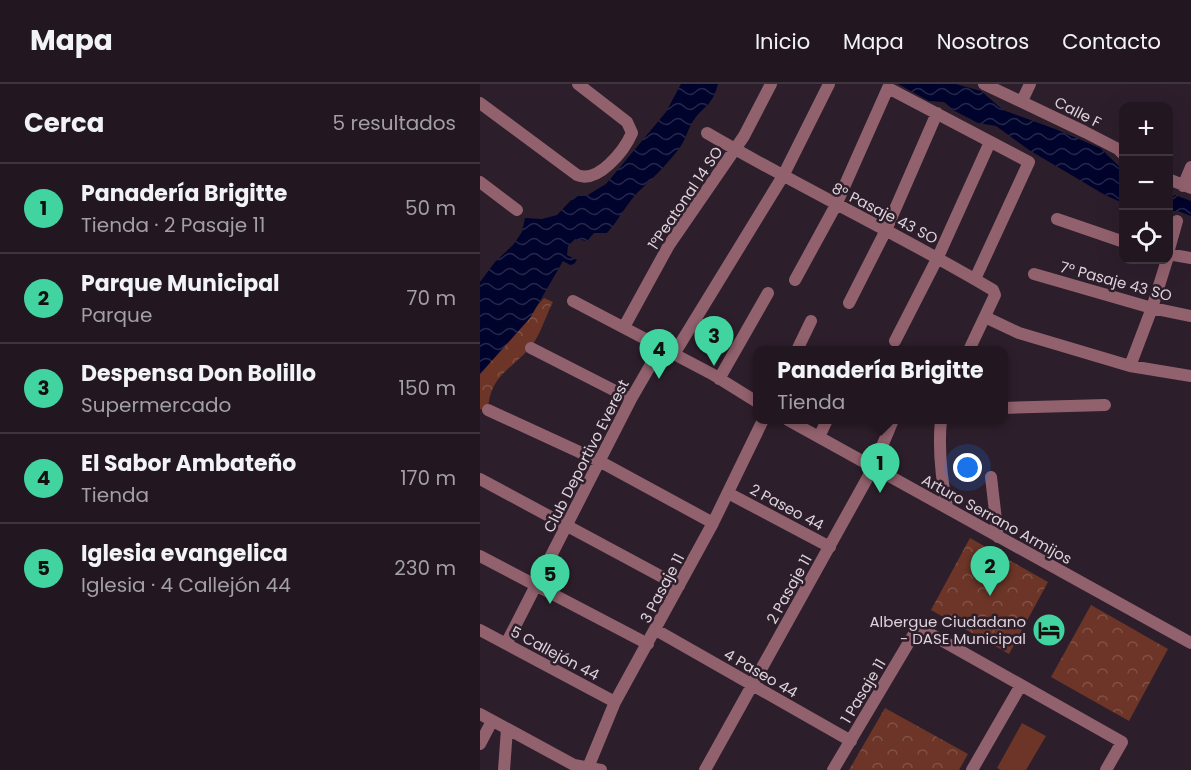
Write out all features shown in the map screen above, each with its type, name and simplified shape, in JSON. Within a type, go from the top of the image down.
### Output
[{"type":"street","points":[[480,103],[577,175],[592,176],[623,149],[632,133],[627,122],[578,84]]},
{"type":"street","name":"1°Peatonal 14 SO","points":[[624,327],[669,245],[735,150],[771,84]]},
{"type":"street","points":[[674,354],[783,176],[829,84]]},
{"type":"street","name":"Calle F","points":[[984,84],[1119,151]]},
{"type":"street","points":[[1022,101],[1030,84]]},
{"type":"street","points":[[795,280],[836,205],[888,88],[1029,162],[975,279]]},
{"type":"street","points":[[849,303],[886,230],[938,113]]},
{"type":"street","name":"8° Pasaje 43 SO","points":[[706,133],[836,205],[938,257],[996,292],[971,346]]},
{"type":"street","points":[[895,341],[938,257],[990,142]]},
{"type":"street","points":[[1173,181],[1187,187],[1191,167]]},
{"type":"street","points":[[480,182],[517,210]]},
{"type":"street","points":[[1057,219],[1119,240]]},
{"type":"street","points":[[1173,236],[1177,221]]},
{"type":"street","points":[[1173,255],[1191,258]]},
{"type":"street","points":[[1130,366],[1166,264]]},
{"type":"street","name":"7° Pasaje 43 SO","points":[[1034,274],[1152,308],[1191,316]]},
{"type":"street","points":[[719,379],[768,293]]},
{"type":"street","points":[[573,301],[674,354],[753,400]]},
{"type":"street","points":[[985,317],[1019,333],[1130,366],[1191,376]]},
{"type":"street","points":[[798,346],[811,321]]},
{"type":"street","name":"Club Deportivo Everest","points":[[506,644],[631,399],[661,347]]},
{"type":"street","points":[[531,348],[631,399]]},
{"type":"street","points":[[1008,408],[1105,405]]},
{"type":"street","points":[[488,410],[599,461],[713,523]]},
{"type":"street","name":"3 Pasaje 11","points":[[588,768],[615,702],[729,493],[761,424]]},
{"type":"street","name":"Arturo Serrano Armijos","points":[[795,424],[1191,643]]},
{"type":"street","points":[[819,437],[825,424]]},
{"type":"street","name":"2 Pasaje 11","points":[[705,770],[873,468],[890,424]]},
{"type":"street","points":[[941,424],[940,474],[947,507]]},
{"type":"street","points":[[991,477],[998,537]]},
{"type":"street","points":[[480,479],[680,586]]},
{"type":"street","name":"2 Paseo 44","points":[[729,493],[830,547]]},
{"type":"street","points":[[480,556],[648,644]]},
{"type":"street","name":"1 Pasaje 11","points":[[833,770],[918,627],[1021,685]]},
{"type":"street","name":"5 Callejón 44","points":[[480,630],[615,702]]},
{"type":"street","name":"4 Paseo 44","points":[[656,630],[850,741]]},
{"type":"street","points":[[972,770],[1021,685],[1122,742],[1106,770]]},
{"type":"street","points":[[480,714],[574,765],[601,770]]},
{"type":"street","points":[[480,744],[492,721]]},
{"type":"street","points":[[504,770],[507,729]]},
{"type":"green space","points":[[544,298],[553,302],[536,339],[492,389],[488,410],[480,409],[480,367],[501,348]]},
{"type":"green space","points":[[970,538],[1048,582],[1009,654],[931,610]]},
{"type":"green space","points":[[1091,605],[1168,649],[1129,721],[1051,677]]},
{"type":"green space","points":[[885,708],[968,754],[959,770],[849,770]]},
{"type":"green space","points":[[1022,723],[1046,736],[1026,770],[997,768]]},
{"type":"water","points":[[681,84],[718,84],[713,97],[693,121],[681,146],[666,165],[637,193],[607,233],[594,233],[587,241],[575,239],[568,246],[567,255],[577,260],[570,265],[563,261],[530,318],[480,374],[480,282],[495,262],[513,245],[522,232],[525,218],[542,219],[557,215],[575,196],[586,196],[606,184],[666,112]]},
{"type":"water","points":[[898,84],[956,84],[981,91],[1003,110],[1100,148],[1119,166],[1119,201],[1029,150],[996,126],[978,123],[953,110],[944,102],[929,101]]},
{"type":"water","points":[[1173,196],[1191,201],[1191,216],[1173,211]]},
{"type":"place","name":"Despensa Don Bolillo","points":[[714,366]]},
{"type":"place","name":"El Sabor Ambateño","points":[[659,379]]},
{"type":"place","name":"Panadería Brigitte","points":[[880,493]]},
{"type":"place","name":"Parque Municipal","points":[[990,596]]},
{"type":"place","name":"Iglesia evangelica","points":[[550,604]]},
{"type":"place","name":"Albergue Ciudadano - DASE Municipal","points":[[1049,630]]}]
